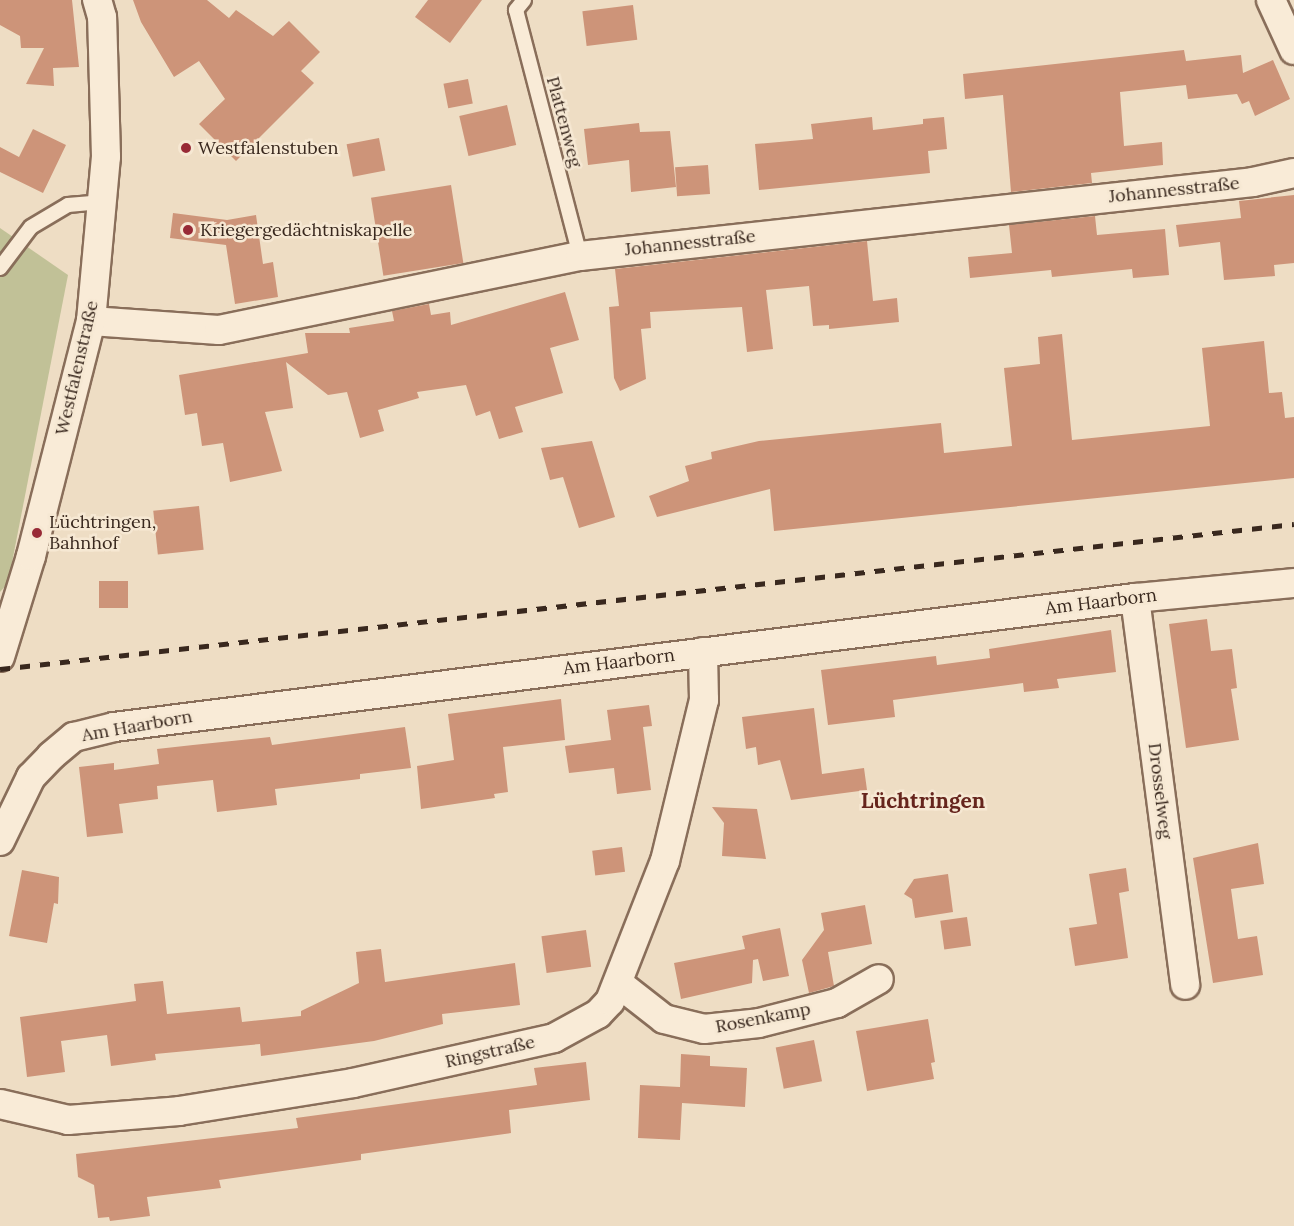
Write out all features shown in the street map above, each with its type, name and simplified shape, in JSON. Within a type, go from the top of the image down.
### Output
[{"type":"street","name":"Westfalenstraße","points":[[0,657],[7,615],[91,321],[104,202],[102,18],[97,0]]},
{"type":"street","points":[[1271,0],[1294,50]]},
{"type":"street","name":"Johannesstraße","points":[[91,321],[219,330],[580,256],[1253,182],[1294,173]]},
{"type":"street","name":"Am Haarborn","points":[[0,841],[31,777],[74,737],[114,727],[1135,598],[1294,584]]},
{"type":"street","name":"Drosselweg","points":[[1135,598],[1185,985]]},
{"type":"street","name":"Ringstraße","points":[[0,1104],[68,1120],[178,1111],[353,1083],[554,1038],[598,1014],[610,1001],[651,904],[692,764],[704,700],[703,652]]},
{"type":"street","name":"Rosenkamp","points":[[618,983],[664,1019],[704,1029],[759,1023],[837,1003],[879,979]]},
{"type":"lane","name":"Plattenweg","points":[[524,0],[516,10],[580,256]]},
{"type":"lane","points":[[0,268],[31,227],[68,205],[104,202]]},
{"type":"green space","points":[[0,228],[68,275],[8,583],[0,592]]},
{"type":"building","points":[[0,0],[72,0],[79,67],[53,68],[54,86],[26,84],[44,48],[21,48],[20,36],[0,25]]},
{"type":"building","points":[[133,0],[207,0],[229,18],[236,10],[273,36],[289,21],[320,52],[301,71],[314,83],[236,161],[199,124],[225,99],[199,61],[174,77],[141,22]]},
{"type":"building","points":[[428,0],[482,0],[450,43],[415,17]]},
{"type":"building","points":[[633,5],[637,40],[587,46],[582,11]]},
{"type":"building","points":[[1184,50],[1186,61],[1241,55],[1243,73],[1273,60],[1290,99],[1255,116],[1249,101],[1242,104],[1237,94],[1188,99],[1186,85],[1120,92],[1124,146],[1162,142],[1163,165],[1091,173],[1092,183],[1011,192],[1003,95],[965,99],[963,74]]},
{"type":"building","points":[[468,79],[473,104],[448,108],[443,84]]},
{"type":"building","points":[[507,105],[516,145],[468,156],[459,116]]},
{"type":"building","points":[[872,117],[873,130],[923,124],[923,119],[944,117],[947,149],[928,151],[930,173],[759,190],[755,144],[813,139],[811,124]]},
{"type":"building","points":[[639,123],[640,132],[670,131],[676,187],[631,192],[629,160],[588,165],[584,129]]},
{"type":"building","points":[[33,129],[66,145],[43,193],[0,172],[0,147],[19,157]]},
{"type":"building","points":[[379,138],[385,170],[353,177],[347,144]]},
{"type":"building","points":[[708,165],[710,194],[677,196],[675,167]]},
{"type":"building","points":[[451,185],[463,263],[383,276],[371,198]]},
{"type":"building","points":[[1294,195],[1294,263],[1274,265],[1275,276],[1224,280],[1220,242],[1179,247],[1176,225],[1241,218],[1239,201]]},
{"type":"building","points":[[173,213],[227,220],[256,215],[263,264],[273,262],[278,297],[235,304],[226,245],[170,238]]},
{"type":"building","points":[[1095,216],[1097,235],[1165,229],[1169,275],[1133,278],[1132,269],[1052,277],[1051,270],[970,278],[968,257],[1012,253],[1009,225]]},
{"type":"building","points":[[867,241],[873,301],[897,298],[899,322],[829,329],[829,325],[813,326],[809,286],[766,290],[773,349],[747,352],[742,307],[650,312],[651,328],[641,329],[646,379],[620,391],[614,378],[609,307],[619,306],[615,269]]},
{"type":"building","points":[[565,292],[579,340],[550,348],[563,393],[515,407],[523,432],[499,439],[490,411],[476,416],[466,385],[417,392],[419,398],[378,410],[384,431],[360,438],[347,392],[328,395],[286,362],[293,408],[265,412],[282,471],[230,482],[223,443],[202,446],[197,413],[185,415],[179,375],[308,353],[305,333],[350,333],[349,328],[394,321],[392,311],[429,304],[431,315],[450,312],[451,325]]},
{"type":"building","points":[[1062,334],[1072,440],[1210,426],[1202,348],[1264,341],[1269,393],[1282,392],[1285,418],[1294,417],[1294,478],[774,531],[770,489],[657,517],[649,496],[689,481],[685,466],[712,459],[711,452],[759,441],[941,423],[944,453],[1012,446],[1004,368],[1040,364],[1038,337]]},
{"type":"building","points":[[592,441],[615,517],[579,528],[563,477],[550,480],[541,448]]},
{"type":"building","points":[[199,506],[204,550],[158,555],[153,511]]},
{"type":"building","points":[[99,581],[128,581],[128,608],[99,608]]},
{"type":"building","points":[[1207,619],[1211,651],[1232,649],[1237,688],[1231,689],[1239,740],[1186,748],[1169,624]]},
{"type":"building","points":[[1111,630],[1116,672],[1057,679],[1059,688],[1024,692],[1023,683],[893,700],[895,717],[828,725],[821,670],[936,656],[937,665],[990,658],[989,649]]},
{"type":"building","points":[[561,699],[565,740],[503,747],[508,792],[494,794],[495,798],[421,809],[417,766],[454,760],[448,714]]},
{"type":"building","points":[[649,705],[652,726],[643,727],[651,790],[617,794],[614,768],[569,773],[565,746],[611,740],[607,710]]},
{"type":"building","points":[[814,708],[822,774],[864,768],[867,790],[791,800],[780,760],[758,765],[756,747],[746,749],[742,717]]},
{"type":"building","points":[[405,727],[411,768],[360,774],[360,779],[275,789],[277,805],[217,812],[213,780],[157,786],[158,799],[119,804],[123,833],[87,837],[79,767],[114,763],[114,770],[159,764],[157,749],[270,737],[272,745]]},
{"type":"building","points":[[712,807],[757,809],[766,859],[722,856],[724,823]]},
{"type":"building","points":[[1258,843],[1264,884],[1231,889],[1238,939],[1257,936],[1263,975],[1213,983],[1193,858]]},
{"type":"building","points":[[622,847],[625,872],[595,875],[592,851]]},
{"type":"building","points":[[1126,868],[1129,891],[1119,893],[1128,958],[1075,966],[1069,928],[1097,924],[1089,874]]},
{"type":"building","points":[[22,870],[59,877],[58,904],[54,903],[47,943],[9,936]]},
{"type":"building","points":[[948,874],[953,912],[915,918],[912,899],[904,894],[914,879]]},
{"type":"building","points":[[865,905],[872,944],[828,952],[834,986],[809,993],[802,960],[824,930],[821,913]]},
{"type":"building","points":[[967,917],[971,946],[944,949],[940,921]]},
{"type":"building","points":[[780,928],[789,976],[763,981],[758,959],[753,960],[752,983],[681,999],[674,963],[745,949],[742,936]]},
{"type":"building","points":[[586,930],[591,967],[547,973],[541,936]]},
{"type":"building","points":[[381,949],[385,982],[515,963],[520,1005],[442,1014],[443,1024],[374,1041],[261,1056],[260,1044],[155,1054],[156,1060],[111,1066],[107,1035],[61,1041],[65,1072],[27,1077],[20,1017],[136,1001],[134,984],[163,981],[167,1014],[240,1007],[242,1022],[301,1016],[301,1011],[359,983],[356,952]]},
{"type":"building","points":[[928,1019],[935,1062],[931,1063],[934,1079],[867,1091],[856,1031]]},
{"type":"building","points":[[814,1040],[822,1081],[784,1089],[776,1047]]},
{"type":"building","points":[[681,1054],[710,1056],[710,1066],[747,1068],[745,1107],[682,1103],[680,1140],[638,1138],[640,1085],[680,1087]]},
{"type":"building","points":[[586,1062],[590,1100],[509,1110],[511,1133],[361,1154],[361,1160],[219,1180],[221,1188],[147,1197],[150,1216],[110,1221],[109,1217],[98,1218],[94,1185],[78,1177],[76,1154],[298,1128],[296,1118],[537,1085],[534,1068]]},
{"type":"railway","points":[[0,669],[1294,524]]},
{"type":"place","name":"Westfalenstuben","points":[[186,148]]},
{"type":"place","name":"Kriegergedächtniskapelle","points":[[188,230]]},
{"type":"place","name":"Lüchtringen, Bahnhof","points":[[37,533]]},
{"type":"district","name":"Lüchtringen","points":[[923,801]]}]
